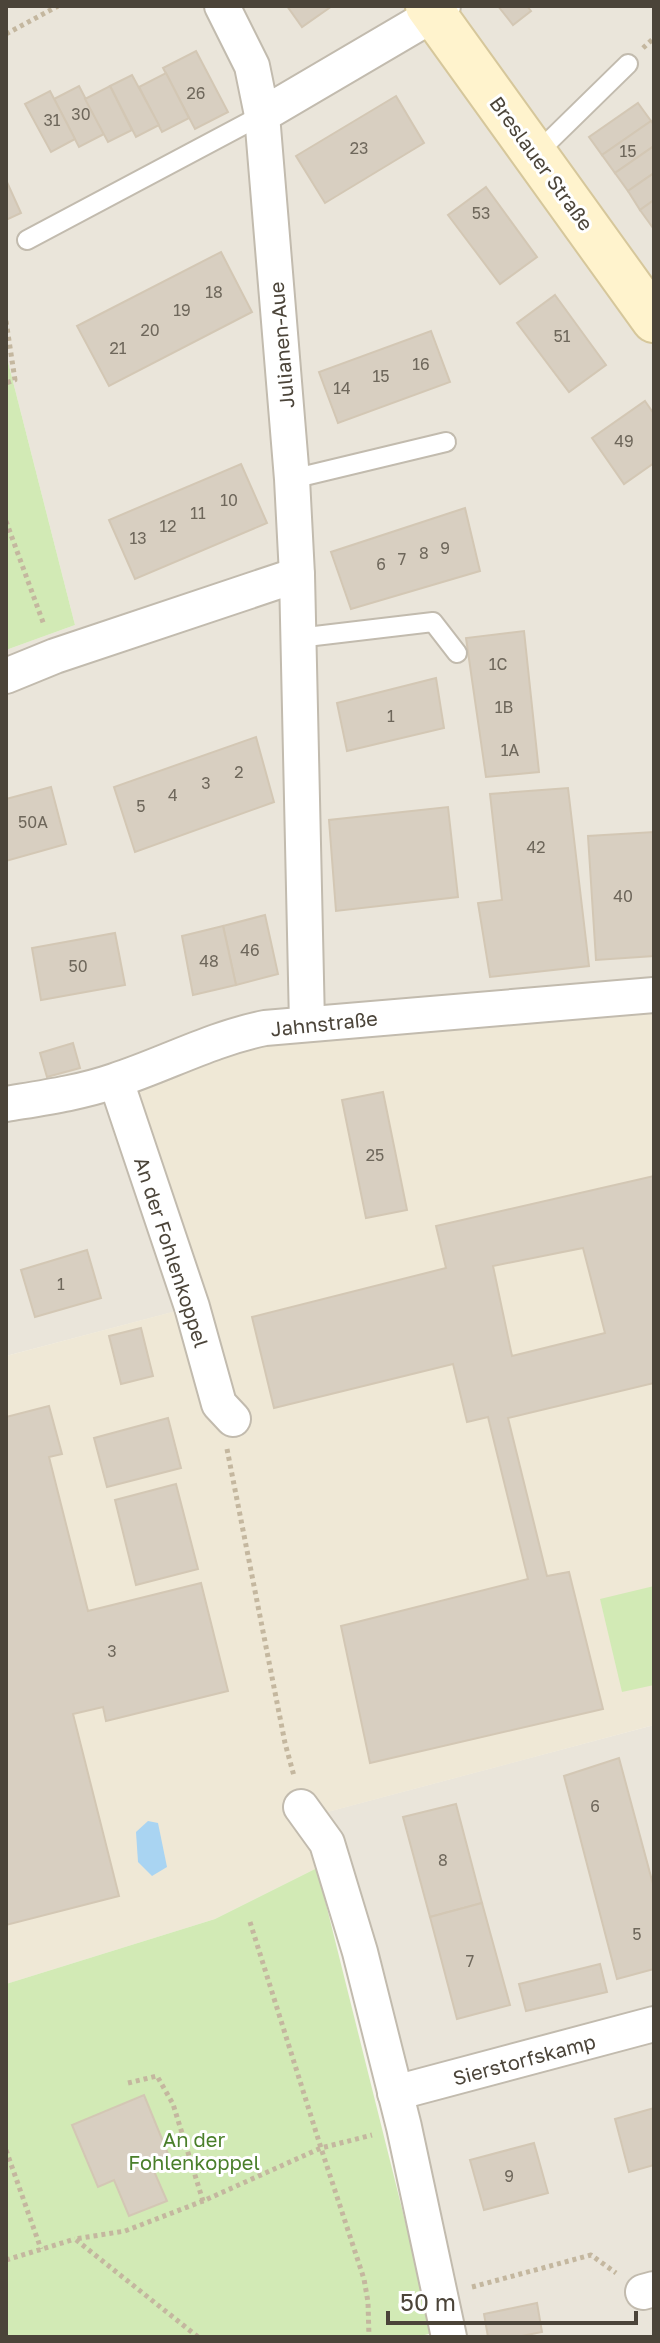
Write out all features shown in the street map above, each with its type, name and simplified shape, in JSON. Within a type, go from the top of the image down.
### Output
[{"type":"street","name":"Julianen-Aue","points":[[222,6],[252,66],[262,115],[297,575],[307,1023]]},
{"type":"street","points":[[262,115],[435,9]]},
{"type":"street","name":"Breslauer Straße","points":[[435,9],[535,154],[648,297]]},
{"type":"street","points":[[6,676],[55,656],[297,575]]},
{"type":"street","name":"Jahnstraße","points":[[6,1104],[61,1095],[116,1081],[233,1034],[307,1023],[654,995]]},
{"type":"street","name":"An der Fohlenkoppel","points":[[116,1081],[226,1412]]},
{"type":"street","points":[[297,1791],[327,1843],[360,1952],[404,2127],[449,2337]]},
{"type":"street","name":"Sierstorfskamp","points":[[395,2093],[654,2024]]},
{"type":"lane","points":[[535,154],[628,64]]},
{"type":"lane","points":[[27,240],[262,115]]},
{"type":"lane","points":[[292,479],[446,442]]},
{"type":"lane","points":[[298,638],[433,622],[457,653]]},
{"type":"path","points":[[6,34],[58,6]]},
{"type":"path","points":[[6,321],[15,380],[6,383]]},
{"type":"path","points":[[6,521],[55,656]]},
{"type":"path","points":[[226,1412],[285,1743],[297,1791]]},
{"type":"path","points":[[250,1922],[364,2279],[369,2337]]},
{"type":"path","points":[[128,2083],[157,2076],[173,2104],[203,2201]]},
{"type":"path","points":[[6,2260],[75,2239],[125,2231],[203,2201],[321,2148],[404,2127]]},
{"type":"path","points":[[6,2150],[41,2249]]},
{"type":"path","points":[[75,2239],[198,2337]]},
{"type":"path","points":[[440,2295],[591,2255],[648,2290]]},
{"type":"shaded area","points":[[6,6],[654,6],[654,995],[192,1307],[6,1356],[6,650],[75,625],[6,354]]},
{"type":"shaded area","points":[[654,995],[654,1725],[309,1817],[327,1843],[317,1868],[215,1919],[6,1984],[6,1356],[191,1307],[116,1081],[204,1044]]},
{"type":"shaded area","points":[[654,1725],[654,2337],[449,2337],[308,1817]]},
{"type":"green space","points":[[6,354],[75,625],[6,650]]},
{"type":"green space","points":[[654,1586],[654,1685],[622,1692],[600,1599]]},
{"type":"green space","name":"An der Fohlenkoppel","points":[[317,1868],[433,2333],[416,2337],[6,2337],[6,1984],[215,1919]]},
{"type":"water","points":[[148,1821],[158,1823],[167,1867],[152,1876],[138,1862],[136,1832]]},
{"type":"building","points":[[287,6],[332,6],[302,27]]},
{"type":"building","points":[[498,6],[527,6],[531,11],[513,25]]},
{"type":"building","points":[[196,51],[228,112],[195,129],[163,68]]},
{"type":"building","points":[[166,73],[189,118],[162,132],[139,87]]},
{"type":"building","points":[[132,75],[159,125],[136,137],[110,86]]},
{"type":"building","points":[[79,86],[104,134],[79,147],[54,99]]},
{"type":"building","points":[[110,86],[132,130],[108,142],[85,99]]},
{"type":"building","points":[[50,91],[75,139],[51,152],[25,104]]},
{"type":"building","points":[[396,96],[424,143],[325,203],[296,156]]},
{"type":"building","points":[[638,103],[651,121],[602,155],[589,137]]},
{"type":"building","points":[[651,121],[654,125],[654,146],[615,173],[602,155]]},
{"type":"building","points":[[654,146],[654,173],[628,191],[615,173]]},
{"type":"building","points":[[654,173],[654,200],[640,210],[628,191]]},
{"type":"building","points":[[6,180],[21,213],[6,220]]},
{"type":"building","points":[[486,187],[537,257],[500,284],[448,215]]},
{"type":"building","points":[[654,200],[654,227],[653,228],[640,210]]},
{"type":"building","points":[[221,252],[252,312],[109,386],[77,326]]},
{"type":"building","points":[[555,295],[606,365],[569,392],[517,323]]},
{"type":"building","points":[[431,331],[450,382],[338,423],[319,372]]},
{"type":"building","points":[[645,401],[654,414],[654,463],[624,484],[592,438]]},
{"type":"building","points":[[241,464],[267,523],[135,579],[109,520]]},
{"type":"building","points":[[465,508],[480,571],[351,609],[331,552]]},
{"type":"building","points":[[524,631],[539,772],[486,777],[466,638]]},
{"type":"building","points":[[436,678],[444,728],[347,751],[337,703]]},
{"type":"building","points":[[256,737],[274,802],[135,852],[114,787]]},
{"type":"building","points":[[51,787],[66,844],[6,861],[6,799]]},
{"type":"building","points":[[568,788],[589,966],[490,977],[478,903],[502,900],[490,794]]},
{"type":"building","points":[[448,807],[458,897],[336,911],[329,820]]},
{"type":"building","points":[[654,832],[654,956],[596,960],[588,836]]},
{"type":"building","points":[[265,915],[278,974],[236,985],[223,926]]},
{"type":"building","points":[[223,926],[236,985],[193,995],[182,936]]},
{"type":"building","points":[[115,933],[125,985],[41,1000],[32,948]]},
{"type":"building","points":[[73,1043],[80,1068],[47,1077],[40,1053]]},
{"type":"building","points":[[383,1092],[407,1210],[366,1218],[342,1100]]},
{"type":"building","points":[[654,1176],[654,1383],[508,1418],[547,1576],[569,1572],[603,1709],[370,1763],[341,1626],[528,1579],[488,1417],[467,1422],[453,1364],[274,1408],[252,1317],[446,1268],[436,1226]],"holes":[[[583,1248],[605,1333],[512,1356],[493,1266]]]},
{"type":"building","points":[[87,1250],[101,1298],[35,1317],[21,1270]]},
{"type":"building","points":[[141,1328],[153,1376],[121,1384],[109,1336]]},
{"type":"building","points":[[49,1406],[62,1454],[49,1457],[88,1611],[201,1583],[228,1691],[106,1721],[103,1707],[73,1714],[119,1896],[6,1925],[6,1417]]},
{"type":"building","points":[[168,1418],[181,1468],[107,1487],[94,1438]]},
{"type":"building","points":[[176,1484],[198,1569],[136,1585],[115,1500]]},
{"type":"building","points":[[619,1758],[654,1888],[654,1969],[617,1979],[564,1776]]},
{"type":"building","points":[[456,1804],[482,1903],[430,1917],[403,1817]]},
{"type":"building","points":[[482,1903],[510,2005],[457,2019],[430,1917]]},
{"type":"building","points":[[600,1964],[607,1992],[526,2011],[519,1984]]},
{"type":"building","points":[[144,2095],[171,2161],[153,2169],[167,2201],[129,2216],[114,2180],[98,2187],[72,2125]]},
{"type":"building","points":[[654,2108],[654,2165],[629,2172],[615,2119]]},
{"type":"building","points":[[534,2143],[548,2193],[484,2210],[470,2160]]},
{"type":"building","points":[[537,2303],[542,2332],[517,2337],[488,2337],[484,2314]]}]
